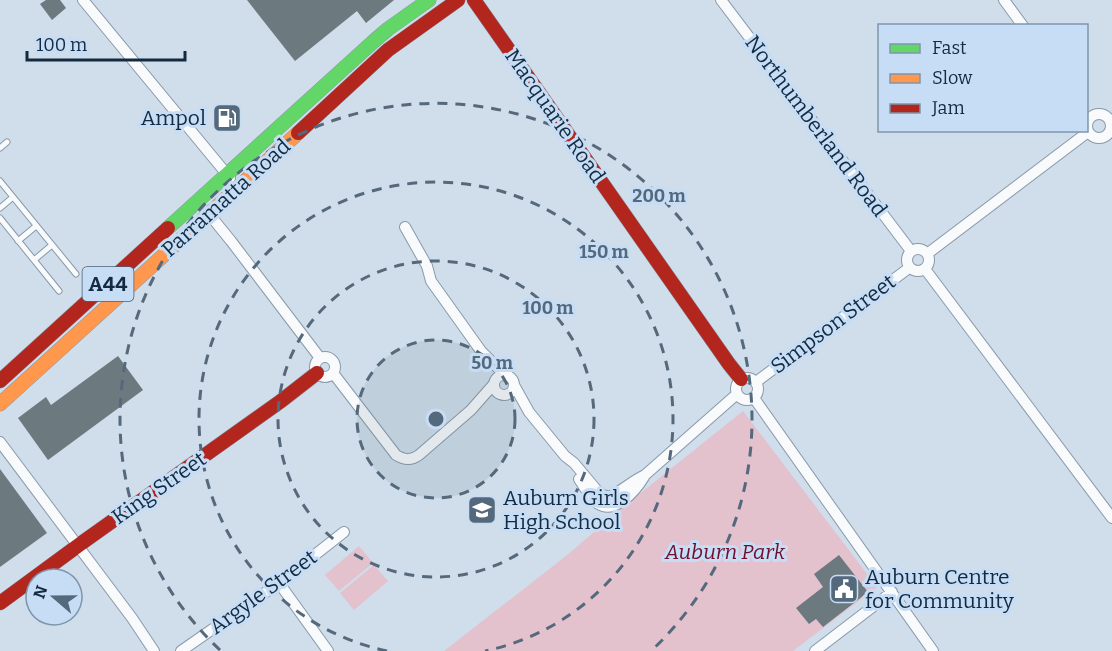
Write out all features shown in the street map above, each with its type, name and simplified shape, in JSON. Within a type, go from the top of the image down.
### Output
[{"type":"main road","name":"Parramatta Road","points":[[0,381],[374,41],[429,0]]},
{"type":"main road","name":"Parramatta Road","points":[[0,404],[388,50],[458,0]]},
{"type":"main road","name":"Macquarie Road","points":[[474,0],[741,379]]},
{"type":"main road","name":"King Street","points":[[0,603],[317,373]]},
{"type":"street","points":[[83,0],[239,187]]},
{"type":"street","name":"Northumberland Road","points":[[721,0],[911,251]]},
{"type":"street","points":[[1004,0],[1022,24]]},
{"type":"street","points":[[1089,113],[1109,116],[1108,140],[1088,132],[1089,113]]},
{"type":"street","points":[[927,254],[1088,132]]},
{"type":"street","points":[[209,214],[320,358]]},
{"type":"street","points":[[405,226],[427,266],[431,281],[482,351],[506,376],[512,379],[529,412],[600,494],[613,500],[617,494],[645,475],[737,394]]},
{"type":"street","points":[[922,250],[927,254],[929,264],[925,269],[915,271],[909,268],[907,257],[911,251],[922,250]]},
{"type":"street","name":"Simpson Street","points":[[756,382],[909,268]]},
{"type":"street","points":[[925,269],[1112,518]]},
{"type":"street","points":[[482,351],[494,382],[495,391],[529,412]]},
{"type":"street","points":[[333,373],[325,377],[319,375],[315,364],[320,358],[326,357],[331,360],[334,364],[333,373],[396,455],[404,459],[414,459],[471,410],[500,376],[506,376]]},
{"type":"street","points":[[751,378],[756,382],[758,389],[754,398],[746,400],[739,397],[735,387],[738,381],[751,378]]},
{"type":"street","points":[[471,410],[512,392],[514,385]]},
{"type":"street","points":[[754,398],[933,651]]},
{"type":"street","points":[[0,442],[132,618],[154,651]]},
{"type":"street","name":"Argyle Street","points":[[181,651],[279,583],[345,532]]},
{"type":"street","points":[[279,583],[328,651]]},
{"type":"street","points":[[815,651],[892,592]]},
{"type":"lane","points":[[0,148],[7,142]]},
{"type":"lane","points":[[0,181],[76,274]]},
{"type":"lane","points":[[0,208],[13,197]]},
{"type":"lane","points":[[0,218],[59,291]]},
{"type":"lane","points":[[18,241],[36,226]]},
{"type":"lane","points":[[34,260],[52,245]]},
{"type":"green space","name":"Auburn Park","points":[[743,411],[877,587],[793,651],[444,651],[566,556]]},
{"type":"green space","points":[[359,546],[373,563],[339,591],[325,575]]},
{"type":"green space","points":[[374,565],[388,581],[354,610],[340,593]]},
{"type":"building","points":[[46,0],[60,0],[66,8],[52,20],[40,4]]},
{"type":"building","points":[[247,0],[394,0],[366,23],[357,11],[295,61]]},
{"type":"building","points":[[118,356],[143,390],[48,460],[18,418],[46,397],[51,405]]},
{"type":"building","points":[[0,469],[47,533],[0,567]]},
{"type":"building","name":"Auburn Centre for Community","points":[[839,555],[868,592],[823,627],[816,619],[809,624],[796,608],[823,587],[814,574]]},
{"type":"traffic: fast","points":[[168,228],[374,41],[429,0]]},
{"type":"traffic: slow","points":[[0,404],[298,133]]},
{"type":"traffic: jam","points":[[298,133],[388,50],[458,0]]},
{"type":"traffic: jam","points":[[474,0],[741,379]]},
{"type":"traffic: jam","points":[[0,381],[168,228]]},
{"type":"traffic: jam","points":[[0,603],[317,373]]},
{"type":"place","name":"Ampol","points":[[227,118]]},
{"type":"place","name":"Auburn Girls High School","points":[[482,510]]},
{"type":"place","name":"Auburn Centre for Community","points":[[844,589]]}]
